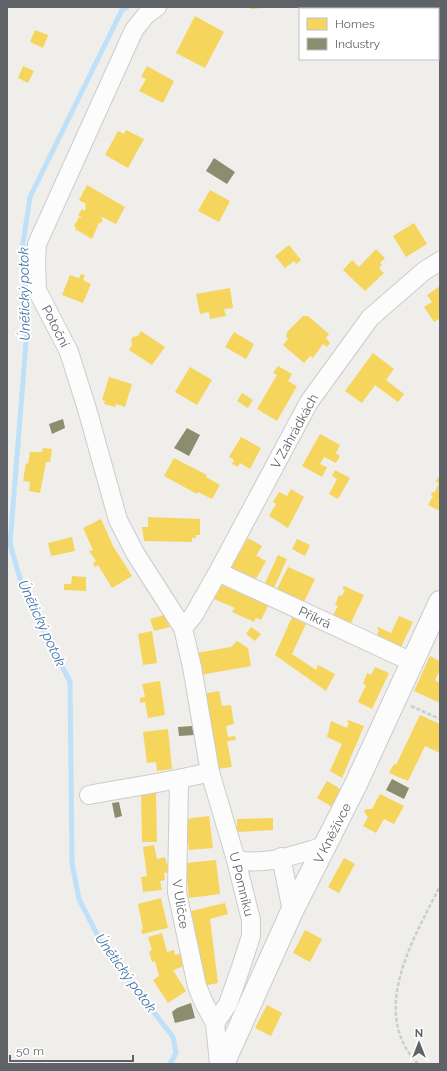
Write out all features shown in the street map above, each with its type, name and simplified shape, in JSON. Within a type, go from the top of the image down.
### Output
[{"type":"street","name":"Potoční","points":[[156,7],[146,15],[134,30],[37,244],[37,290],[69,352],[87,409],[118,520],[135,553],[183,628]]},
{"type":"street","name":"V Zahrádkách","points":[[183,628],[193,616],[218,572],[309,402],[370,318],[424,272],[440,261]]},
{"type":"street","name":"Příkrá","points":[[218,572],[412,662]]},
{"type":"street","name":"V Kněžívce","points":[[223,1064],[292,912],[356,784],[440,602]]},
{"type":"street","points":[[90,795],[156,782],[179,780],[210,772],[192,667],[183,628]]},
{"type":"street","name":"U Pomníku","points":[[210,772],[236,860],[251,920],[251,936],[228,1004],[215,1023]]},
{"type":"street","name":"V Uličce","points":[[179,780],[176,892],[197,986],[204,1004],[215,1023]]},
{"type":"street","points":[[236,860],[250,863],[325,846]]},
{"type":"street","points":[[281,857],[292,912]]},
{"type":"street","points":[[215,1023],[219,1064]]},
{"type":"path","points":[[396,698],[440,719]]},
{"type":"path","points":[[418,1064],[407,1053],[395,1021],[396,995],[407,952],[440,886]]},
{"type":"building: Homes","points":[[250,7],[265,7],[265,8],[251,9]]},
{"type":"building: Homes","points":[[355,7],[356,8],[314,8]]},
{"type":"building: Homes","points":[[440,7],[440,15],[439,8],[420,8]]},
{"type":"building: Homes","points":[[195,16],[224,32],[205,68],[176,53]]},
{"type":"building: Homes","points":[[35,30],[48,35],[43,48],[30,42]]},
{"type":"building: Homes","points":[[23,66],[34,71],[28,83],[18,78]]},
{"type":"building: Homes","points":[[147,66],[174,81],[163,103],[139,91],[146,79],[141,77]]},
{"type":"building: Homes","points":[[126,130],[144,139],[128,168],[105,155],[118,131],[124,134]]},
{"type":"building: Homes","points":[[87,185],[125,207],[116,224],[102,217],[101,219],[103,220],[99,223],[92,239],[75,229],[76,227],[74,226],[79,217],[82,217],[78,215],[82,209],[85,211],[86,208],[86,204],[79,200]]},
{"type":"building: Homes","points":[[210,190],[230,201],[219,222],[198,211]]},
{"type":"building: Homes","points":[[414,223],[427,244],[406,257],[393,236]]},
{"type":"building: Homes","points":[[289,245],[301,260],[296,264],[294,261],[285,268],[275,256]]},
{"type":"building: Homes","points":[[376,249],[385,258],[380,263],[382,265],[379,268],[384,273],[365,291],[343,270],[352,260],[359,267]]},
{"type":"building: Homes","points":[[81,274],[85,275],[83,280],[91,284],[83,303],[62,295],[70,275],[79,278]]},
{"type":"building: Homes","points":[[440,286],[440,318],[434,322],[424,307],[432,302],[427,295]]},
{"type":"building: Homes","points":[[230,288],[233,308],[224,309],[226,316],[210,319],[209,312],[200,314],[196,294]]},
{"type":"building: Homes","points":[[303,316],[308,316],[329,334],[326,338],[330,343],[327,347],[323,344],[313,358],[310,356],[304,363],[283,345],[288,339],[286,337],[287,332]]},
{"type":"building: Homes","points":[[141,331],[165,347],[152,365],[129,350],[132,345],[131,340],[133,337],[138,336]]},
{"type":"building: Homes","points":[[234,332],[254,344],[246,359],[225,347]]},
{"type":"building: Homes","points":[[373,353],[394,369],[386,380],[404,394],[398,402],[375,385],[362,403],[345,391]]},
{"type":"building: Homes","points":[[278,366],[292,374],[288,381],[297,386],[277,421],[257,409],[277,375],[273,373]]},
{"type":"building: Homes","points":[[190,367],[212,380],[197,405],[175,392]]},
{"type":"building: Homes","points":[[109,377],[132,384],[125,407],[116,404],[115,407],[104,404],[105,401],[102,400]]},
{"type":"building: Homes","points":[[242,393],[253,400],[248,408],[237,401]]},
{"type":"building: Homes","points":[[320,434],[340,445],[336,453],[340,456],[336,463],[324,457],[320,464],[327,467],[322,477],[302,466]]},
{"type":"building: Homes","points":[[241,437],[261,448],[250,469],[240,463],[238,467],[232,464],[234,460],[229,457]]},
{"type":"building: Homes","points":[[43,448],[52,449],[50,462],[46,462],[40,493],[29,491],[30,482],[23,481],[26,463],[28,464],[30,452],[42,452]]},
{"type":"building: Homes","points":[[174,458],[207,475],[206,477],[220,485],[212,499],[198,492],[197,494],[164,476]]},
{"type":"building: Homes","points":[[335,470],[350,478],[338,499],[329,494],[337,479],[332,476]]},
{"type":"building: Homes","points":[[438,477],[440,478],[440,511],[428,505],[433,496],[431,495],[432,492],[434,493],[439,483],[436,482]]},
{"type":"building: Homes","points":[[291,489],[304,497],[288,528],[269,516],[276,504],[273,502],[279,492],[287,496]]},
{"type":"building: Homes","points":[[148,517],[200,519],[200,535],[196,535],[196,538],[192,538],[192,542],[144,541],[142,527],[148,527]]},
{"type":"building: Homes","points":[[101,519],[113,546],[132,576],[112,588],[98,565],[95,567],[93,563],[96,561],[89,551],[93,550],[83,528]]},
{"type":"building: Homes","points":[[72,537],[75,551],[51,556],[48,543]]},
{"type":"building: Homes","points":[[248,538],[262,546],[256,556],[266,561],[256,579],[231,568]]},
{"type":"building: Homes","points":[[297,539],[310,545],[305,556],[292,549]]},
{"type":"building: Homes","points":[[278,555],[287,559],[274,588],[265,583]]},
{"type":"building: Homes","points":[[288,567],[315,579],[304,602],[277,589]]},
{"type":"building: Homes","points":[[72,576],[86,577],[86,591],[64,590],[64,584],[71,584]]},
{"type":"building: Homes","points":[[222,585],[268,606],[261,620],[256,618],[254,622],[232,612],[235,608],[214,599]]},
{"type":"building: Homes","points":[[344,586],[364,595],[351,623],[333,615],[338,606],[335,605],[339,595],[342,596],[345,590],[342,589]]},
{"type":"building: Homes","points":[[164,615],[170,627],[154,631],[150,619]]},
{"type":"building: Homes","points":[[399,616],[413,622],[401,647],[377,635],[379,630],[377,629],[378,627],[391,633]]},
{"type":"building: Homes","points":[[292,617],[306,624],[292,654],[316,670],[318,665],[335,674],[326,691],[275,655]]},
{"type":"building: Homes","points":[[251,627],[261,634],[255,641],[246,634]]},
{"type":"building: Homes","points":[[152,631],[157,663],[143,665],[138,634]]},
{"type":"building: Homes","points":[[237,641],[248,648],[251,666],[200,675],[196,653],[231,647]]},
{"type":"building: Homes","points":[[430,656],[440,661],[440,670],[435,680],[440,683],[440,703],[414,691]]},
{"type":"building: Homes","points":[[375,667],[389,673],[372,709],[358,702],[366,685],[363,684],[367,673],[371,675]]},
{"type":"building: Homes","points":[[160,681],[165,715],[148,718],[145,702],[140,703],[140,698],[145,697],[142,684]]},
{"type":"building: Homes","points":[[219,691],[222,706],[231,705],[234,724],[226,726],[228,737],[235,736],[236,740],[227,741],[232,767],[217,769],[203,694]]},
{"type":"building: Homes","points":[[420,715],[440,724],[440,753],[425,746],[408,781],[389,773],[394,764],[396,765]]},
{"type":"building: Homes","points":[[348,720],[364,726],[342,778],[330,771],[342,744],[327,737],[331,721],[347,728],[349,723],[347,722]]},
{"type":"building: Homes","points":[[168,729],[172,769],[157,771],[156,762],[147,763],[143,732]]},
{"type":"building: Homes","points":[[327,781],[344,791],[334,808],[317,798]]},
{"type":"building: Homes","points":[[141,793],[156,793],[157,842],[142,842]]},
{"type":"building: Homes","points":[[380,794],[404,806],[394,824],[384,819],[376,833],[363,826],[368,817],[364,812],[366,809],[372,809]]},
{"type":"building: Homes","points":[[209,816],[213,848],[189,850],[185,819]]},
{"type":"building: Homes","points":[[273,818],[273,830],[237,832],[237,819]]},
{"type":"building: Homes","points":[[154,845],[157,859],[165,857],[167,865],[172,864],[172,872],[164,873],[165,880],[160,881],[162,890],[143,892],[141,877],[147,876],[143,847]]},
{"type":"building: Homes","points":[[344,858],[355,864],[339,893],[328,887]]},
{"type":"building: Homes","points":[[216,860],[220,894],[189,898],[185,863]]},
{"type":"building: Homes","points":[[161,898],[168,928],[142,934],[141,930],[143,929],[138,904]]},
{"type":"building: Homes","points":[[225,903],[228,914],[210,919],[218,983],[203,986],[191,911]]},
{"type":"building: Homes","points":[[305,930],[322,939],[310,962],[293,953]]},
{"type":"building: Homes","points":[[162,933],[167,952],[174,950],[175,955],[184,953],[188,965],[173,970],[186,991],[168,1003],[153,980],[159,976],[155,961],[152,962],[149,952],[152,950],[148,937]]},
{"type":"building: Homes","points":[[267,1005],[282,1013],[271,1036],[255,1028]]},
{"type":"building: Industry","points":[[214,158],[235,172],[227,184],[206,171]]},
{"type":"building: Industry","points":[[63,419],[65,428],[52,434],[49,424]]},
{"type":"building: Industry","points":[[187,428],[200,435],[189,456],[174,448]]},
{"type":"building: Industry","points":[[192,726],[194,735],[179,736],[178,727]]},
{"type":"building: Industry","points":[[392,779],[409,788],[404,799],[386,790]]},
{"type":"building: Industry","points":[[119,802],[122,816],[115,818],[112,803]]},
{"type":"building: Industry","points":[[191,1003],[195,1018],[175,1023],[172,1012],[177,1008]]},
{"type":"waterway","name":"Únětický potok","points":[[127,7],[122,10],[30,197],[22,250],[27,330],[10,544],[23,589],[70,682],[72,863],[79,899],[103,946],[173,1037],[176,1053],[170,1064]]}]
